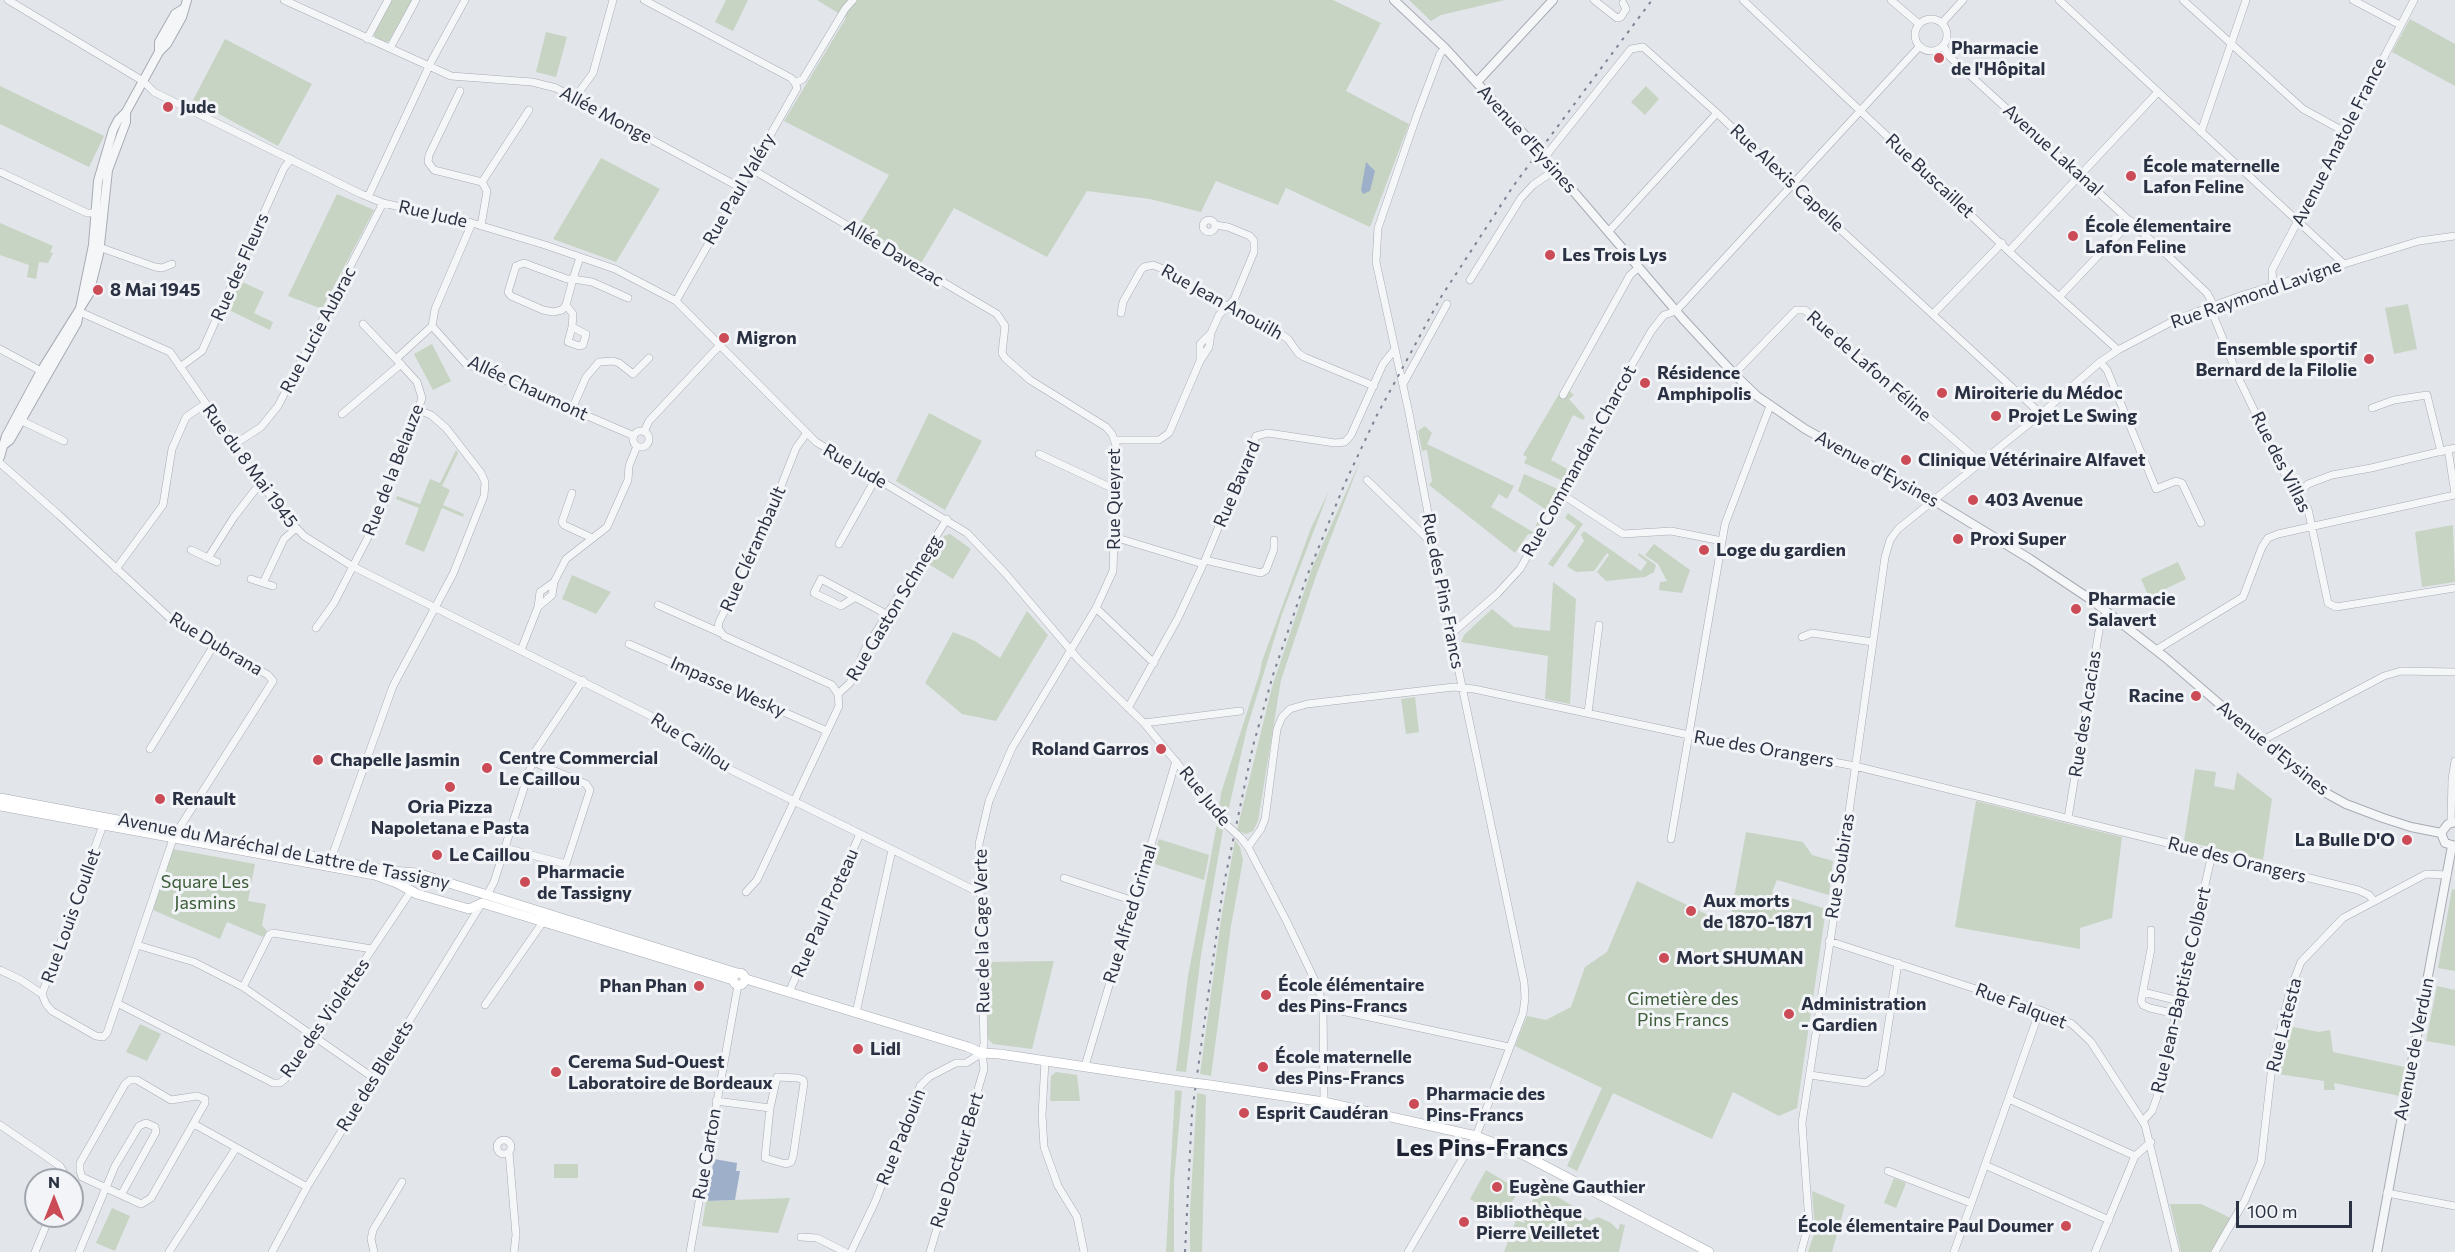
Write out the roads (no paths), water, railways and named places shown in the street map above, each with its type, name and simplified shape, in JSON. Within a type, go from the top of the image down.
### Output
[{"type":"main road","points":[[0,798],[104,821]]},
{"type":"main road","points":[[0,806],[104,821]]},
{"type":"main road","name":"Avenue du Maréchal de Lattre de Tassigny","points":[[104,821],[390,871],[417,873],[543,922],[789,992],[982,1053],[1324,1102],[1476,1136],[1524,1155],[1709,1252]]},
{"type":"main road","name":"Avenue du Maréchal de Lattre de Tassigny","points":[[176,834],[375,875],[411,891],[469,909],[485,899],[738,979]]},
{"type":"street","name":"Rue Jude","points":[[8,0],[143,81],[154,92],[368,197],[383,203],[472,223],[580,257],[615,269],[676,301],[721,344],[806,434],[827,449],[947,519],[977,543],[1070,650],[1144,723],[1214,808],[1219,818],[1248,847],[1318,987],[1323,1007],[1324,1102]]},
{"type":"street","points":[[5,444],[22,421],[77,323],[97,246],[98,181],[105,154],[118,120],[126,112],[159,52],[159,42],[175,14],[183,9],[187,0]]},
{"type":"street","name":"Allée Monge","points":[[284,0],[429,68],[465,79],[532,82],[556,88],[740,187]]},
{"type":"street","points":[[367,39],[388,0]]},
{"type":"street","points":[[390,48],[416,0]]},
{"type":"street","points":[[368,197],[429,68],[465,0]]},
{"type":"street","points":[[574,99],[593,73],[613,0]]},
{"type":"street","points":[[644,0],[793,80],[803,79],[845,9],[853,0]]},
{"type":"street","name":"Avenue d'Eysines","points":[[1394,0],[1477,82],[1676,310],[1734,374],[1770,406],[1805,429],[1934,500],[2052,573],[2108,612],[2156,650],[2311,784],[2335,798],[2395,822],[2441,833]]},
{"type":"street","points":[[1477,82],[1553,0]]},
{"type":"street","points":[[1594,0],[1617,18],[1621,17],[1626,9],[1623,3]]},
{"type":"street","name":"Rue Buscaillet","points":[[1743,0],[2016,258],[2118,350]]},
{"type":"street","points":[[1891,0],[1919,24]]},
{"type":"street","points":[[1942,23],[1963,0]]},
{"type":"street","points":[[2059,0],[2344,264]]},
{"type":"street","points":[[2183,0],[2303,109],[2345,132]]},
{"type":"street","points":[[2201,132],[2246,0]]},
{"type":"street","points":[[2353,0],[2400,25]]},
{"type":"street","name":"Avenue Anatole France","points":[[2273,286],[2272,270],[2414,0]]},
{"type":"street","points":[[1930,19],[1942,23],[1947,32],[1943,46],[1931,52],[1919,47],[1914,35],[1919,24],[1930,19]]},
{"type":"street","name":"Avenue Lakanal","points":[[1943,46],[1950,57],[2207,293],[2212,306]]},
{"type":"street","name":"Rue Alexis Capelle","points":[[1544,158],[1631,49],[1643,47],[1718,113],[1792,185],[2041,414]]},
{"type":"street","name":"Rue Commandant Charcot","points":[[1451,634],[1497,594],[1520,569],[1563,495],[1602,416],[1652,330],[1664,315],[1676,310],[1919,47]]},
{"type":"street","name":"Rue des Pins Francs","points":[[1408,1252],[1476,1136],[1523,1012],[1524,982],[1451,634],[1403,384],[1376,262],[1377,234],[1417,115],[1440,54],[1445,48]]},
{"type":"street","name":"Rue Paul Valéry","points":[[676,301],[750,168],[795,93],[793,80]]},
{"type":"street","points":[[460,91],[429,155],[428,162],[434,171],[482,182],[487,191],[480,226]]},
{"type":"street","points":[[2010,250],[2158,92]]},
{"type":"street","points":[[482,182],[529,110]]},
{"type":"street","points":[[1609,231],[1718,113]]},
{"type":"street","name":"Rue des Fleurs","points":[[180,367],[202,351],[291,159]]},
{"type":"street","name":"Allée Davezac","points":[[750,168],[997,314],[1005,326],[1002,353],[1005,358]]},
{"type":"street","points":[[1470,280],[1521,198],[1533,185],[1555,171]]},
{"type":"street","points":[[0,172],[87,213],[99,213]]},
{"type":"street","name":"Rue Lucie Aubrac","points":[[235,444],[261,427],[278,406],[383,203]]},
{"type":"street","points":[[2060,296],[2131,221]]},
{"type":"street","points":[[342,414],[432,326],[435,309],[472,223]]},
{"type":"street","points":[[1115,440],[1159,440],[1169,433],[1200,361],[1209,347],[1211,333],[1226,306],[1234,300],[1255,247],[1250,236],[1228,227],[1215,225]]},
{"type":"street","name":"Rue Raymond Lavigne","points":[[1934,500],[2041,414],[2100,362],[2175,320],[2273,286],[2419,241],[2455,236]]},
{"type":"street","points":[[1934,314],[2002,243]]},
{"type":"street","points":[[97,246],[155,267],[162,268],[172,264]]},
{"type":"street","points":[[580,257],[573,279],[566,305],[558,312],[543,310],[511,296],[508,292],[519,263],[524,263],[567,279],[573,279],[592,282],[628,298]]},
{"type":"street","name":"Rue Jean Anouilh","points":[[1121,313],[1123,302],[1141,270],[1149,265],[1168,271],[1190,289],[1226,306],[1242,317],[1276,331],[1288,339],[1298,353],[1304,357],[1374,386]]},
{"type":"street","points":[[1563,395],[1630,275],[1639,267]]},
{"type":"street","points":[[1403,384],[1447,304]]},
{"type":"street","points":[[566,305],[573,314],[572,327]]},
{"type":"street","name":"Rue des Villas","points":[[2212,306],[2240,381],[2290,485],[2308,509],[2328,603],[2336,607],[2455,588]]},
{"type":"street","name":"Rue de Lafon Féline","points":[[1734,374],[1796,310],[1805,310],[1981,463]]},
{"type":"street","points":[[0,457],[6,436],[41,371],[70,321],[80,312]]},
{"type":"street","name":"Rue du 8 Mai 1945","points":[[80,312],[170,352],[295,529],[352,566],[435,606]]},
{"type":"street","name":"Rue de la Belauze","points":[[316,627],[334,603],[380,513],[422,398],[417,382],[363,324]]},
{"type":"street","name":"Allée Chaumont","points":[[432,326],[465,363],[634,436]]},
{"type":"street","points":[[644,432],[649,421],[721,344]]},
{"type":"street","points":[[0,349],[41,371]]},
{"type":"street","name":"Rue Bavard","points":[[1128,708],[1154,663],[1204,562],[1256,436],[1268,432],[1344,442],[1351,435],[1383,364],[1395,349]]},
{"type":"street","points":[[572,409],[586,376],[599,362],[619,363],[633,374],[649,358]]},
{"type":"street","name":"Rue Queyret","points":[[1005,358],[1030,380],[1106,427],[1115,440],[1113,571],[1096,608],[1070,650]]},
{"type":"street","points":[[2100,362],[2106,370],[2156,489],[2176,481],[2182,483],[2201,523]]},
{"type":"street","points":[[2156,650],[2243,597],[2262,547],[2268,538],[2311,526],[2455,494],[2448,450],[2427,395],[2394,400],[2372,408]]},
{"type":"street","points":[[116,569],[163,505],[172,449],[186,417],[205,404]]},
{"type":"street","points":[[1671,839],[1689,735],[1688,728],[1725,524],[1770,406]]},
{"type":"street","points":[[331,859],[393,686],[453,574],[484,496],[485,482],[446,428],[431,415],[418,410]]},
{"type":"street","points":[[22,421],[64,441]]},
{"type":"street","points":[[637,446],[634,443],[634,436],[644,432]]},
{"type":"street","points":[[637,446],[644,446],[648,442],[648,435],[644,432]]},
{"type":"street","name":"Rue Clérambault","points":[[806,434],[795,451],[758,545],[718,628],[721,633],[832,685],[838,694]]},
{"type":"street","points":[[521,650],[538,608],[552,595],[554,582],[566,559],[607,527],[628,480],[628,466],[637,446]]},
{"type":"street","points":[[2298,494],[2308,484],[2332,475],[2448,450]]},
{"type":"street","points":[[1039,454],[1116,490]]},
{"type":"street","name":"Rue Dubrana","points":[[0,463],[173,621],[268,675],[273,681],[176,834]]},
{"type":"street","points":[[839,544],[876,478]]},
{"type":"street","points":[[1367,480],[1434,545]]},
{"type":"street","points":[[208,558],[234,517],[262,484]]},
{"type":"street","points":[[572,494],[562,522],[592,538]]},
{"type":"street","points":[[1563,495],[1623,534],[1671,531],[1722,541]]},
{"type":"street","name":"Rue Soubiras","points":[[1801,1252],[1809,1223],[1802,1123],[1885,557],[1890,540],[1898,529],[1934,500]]},
{"type":"street","name":"Rue Gaston Schnegg","points":[[838,694],[850,683],[866,648],[947,519]]},
{"type":"street","points":[[263,583],[284,539],[295,529]]},
{"type":"street","points":[[1114,537],[1204,562],[1261,573],[1266,570],[1274,549],[1274,540]]},
{"type":"street","points":[[191,550],[217,562]]},
{"type":"street","points":[[251,579],[273,586]]},
{"type":"street","points":[[854,598],[842,606],[814,593],[821,579],[888,615]]},
{"type":"street","points":[[658,605],[721,633]]},
{"type":"street","name":"Rue Caillou","points":[[435,606],[665,723],[721,765],[980,893]]},
{"type":"street","points":[[1096,608],[1154,663]]},
{"type":"street","name":"Rue des Acacias","points":[[2068,818],[2100,625],[2108,612]]},
{"type":"street","points":[[1588,713],[1599,625]]},
{"type":"street","points":[[1802,637],[1812,633],[1873,642]]},
{"type":"street","name":"Impasse Wesky","points":[[628,644],[827,731]]},
{"type":"street","points":[[150,749],[214,645]]},
{"type":"street","name":"Rue de la Cage Verte","points":[[984,1069],[980,844],[989,801],[1012,748],[1070,650]]},
{"type":"street","points":[[2261,741],[2384,676],[2401,671],[2455,672]]},
{"type":"street","name":"Rue des Bleuets","points":[[272,1252],[307,1187],[485,899],[494,882],[531,761],[583,680]]},
{"type":"street","name":"Rue des Orangers","points":[[1248,847],[1265,819],[1277,729],[1282,717],[1290,709],[1307,704],[1462,688],[1689,735],[1855,766],[2358,890],[2369,895],[2374,901]]},
{"type":"street","points":[[746,892],[757,879],[839,706],[838,694]]},
{"type":"street","points":[[1144,723],[1239,711]]},
{"type":"street","points":[[505,848],[566,864],[587,800],[589,786],[531,761]]},
{"type":"street","name":"Rue Alfred Grimal","points":[[1085,1066],[1176,761]]},
{"type":"street","points":[[2454,846],[2445,843],[2441,833],[2444,826],[2453,822],[2452,779],[2455,761]]},
{"type":"street","name":"Rue Louis Coullet","points":[[0,970],[42,994],[104,821]]},
{"type":"street","points":[[42,994],[52,1011],[96,1036],[107,1034],[176,834]]},
{"type":"street","name":"Rue Paul Proteau","points":[[789,992],[860,834]]},
{"type":"street","name":"Avenue de Verdun","points":[[2377,1252],[2454,846]]},
{"type":"street","points":[[856,1013],[892,850]]},
{"type":"street","name":"Rue Jean-Baptiste Colbert","points":[[2143,1121],[2152,1111],[2157,1097],[2212,855]]},
{"type":"street","name":"Rue Latesta","points":[[2215,1252],[2245,1200],[2261,1162],[2272,1066],[2290,990],[2301,962],[2343,918],[2426,874],[2447,875]]},
{"type":"street","points":[[1064,878],[1134,901]]},
{"type":"street","name":"Rue des Violettes","points":[[117,1003],[273,1083],[280,1083],[285,1079],[411,891]]},
{"type":"street","points":[[485,1005],[543,922]]},
{"type":"street","points":[[2151,930],[2151,950],[2141,1001],[2143,1005],[2176,1014]]},
{"type":"street","points":[[243,987],[269,935],[273,933],[372,949]]},
{"type":"street","name":"Rue Falquet","points":[[1829,941],[2040,1010],[2072,1024],[2091,1041],[2143,1121],[2151,1142],[2176,1252]]},
{"type":"street","points":[[137,945],[194,962],[243,987],[375,1079]]},
{"type":"street","points":[[1810,1075],[1866,1083],[1881,1072],[1898,963]]},
{"type":"street","name":"Rue Carton","points":[[690,1252],[738,979]]},
{"type":"street","points":[[2143,992],[2179,1001]]},
{"type":"street","points":[[1323,1007],[1509,1047]]},
{"type":"street","points":[[1954,1252],[2040,1010]]},
{"type":"street","name":"Rue Padouin","points":[[851,1252],[875,1202],[920,1086],[929,1077],[956,1063],[966,1063],[982,1053]]},
{"type":"street","points":[[1046,1061],[1042,1115],[1044,1148],[1058,1186],[1077,1217],[1084,1252]]},
{"type":"street","name":"Rue Docteur Bert","points":[[930,1252],[984,1069]]},
{"type":"street","points":[[790,1076],[802,1080],[803,1094],[794,1157],[786,1164],[765,1158],[770,1108],[777,1077],[790,1076]]},
{"type":"street","points":[[130,1080],[137,1080],[171,1100],[197,1096],[205,1099],[194,1124],[147,1202],[141,1204],[107,1190],[82,1177],[80,1163],[125,1084],[130,1080]]},
{"type":"street","points":[[2008,1099],[2135,1155]]},
{"type":"street","points":[[716,1101],[770,1108]]},
{"type":"street","points":[[79,1252],[107,1190],[115,1166],[139,1126],[146,1123],[155,1127],[156,1132],[121,1195]]},
{"type":"street","points":[[194,1124],[307,1187]]},
{"type":"street","points":[[0,1135],[2,1126],[61,1168]]},
{"type":"street","points":[[2095,1252],[2135,1155],[2151,1142]]},
{"type":"street","points":[[169,1252],[236,1148]]},
{"type":"street","points":[[509,1152],[516,1235],[514,1252]]},
{"type":"street","points":[[1985,1165],[2109,1220]]},
{"type":"street","points":[[1888,1171],[1971,1203]]},
{"type":"street","points":[[374,1252],[371,1239],[372,1230],[402,1182]]},
{"type":"street","points":[[2387,1193],[2455,1206]]},
{"type":"street","points":[[35,1252],[45,1228]]},
{"type":"street","points":[[801,1237],[817,1238],[845,1252]]},
{"type":"water","points":[[1366,162],[1375,171],[1370,191],[1363,194],[1361,190]]},
{"type":"water","points":[[714,1159],[737,1163],[736,1171],[740,1171],[735,1200],[706,1201]]},
{"type":"railway","points":[[1185,1252],[1192,1112],[1223,888],[1253,746],[1273,675],[1307,576],[1345,483],[1377,415],[1441,297],[1514,185],[1652,0]]},
{"type":"place","name":"Pharmacie de l'Hôpital","points":[[1939,58]]},
{"type":"place","name":"Jude","points":[[168,107]]},
{"type":"place","name":"École maternelle Lafon Feline","points":[[2131,176]]},
{"type":"place","name":"École élementaire Lafon Feline","points":[[2073,236]]},
{"type":"place","name":"Les Trois Lys","points":[[1550,255]]},
{"type":"place","name":"8 Mai 1945","points":[[98,290]]},
{"type":"place","name":"Migron","points":[[724,338]]},
{"type":"place","name":"Ensemble sportif Bernard de la Filolie","points":[[2369,359]]},
{"type":"place","name":"Résidence Amphipolis","points":[[1645,383]]},
{"type":"place","name":"Miroiterie du Médoc","points":[[1942,393]]},
{"type":"place","name":"Projet Le Swing","points":[[1996,416]]},
{"type":"place","name":"Clinique Vétérinaire Alfavet","points":[[1906,460]]},
{"type":"place","name":"403 Avenue","points":[[1973,500]]},
{"type":"place","name":"Proxi Super","points":[[1958,539]]},
{"type":"place","name":"Loge du gardien","points":[[1704,550]]},
{"type":"place","name":"Pharmacie Salavert","points":[[2076,609]]},
{"type":"place","name":"Racine","points":[[2196,696]]},
{"type":"place","name":"Roland Garros","points":[[1161,749]]},
{"type":"place","name":"Chapelle Jasmin","points":[[318,760]]},
{"type":"place","name":"Centre Commercial Le Caillou","points":[[487,768]]},
{"type":"place","name":"Oria Pizza Napoletana e Pasta","points":[[450,787]]},
{"type":"place","name":"Renault","points":[[160,799]]},
{"type":"place","name":"La Bulle D'O","points":[[2407,840]]},
{"type":"place","name":"Le Caillou","points":[[437,855]]},
{"type":"place","name":"Pharmacie de Tassigny","points":[[525,882]]},
{"type":"place","name":"Aux morts de 1870-1871","points":[[1691,911]]},
{"type":"place","name":"Mort SHUMAN","points":[[1664,958]]},
{"type":"place","name":"Phan Phan","points":[[699,986]]},
{"type":"place","name":"École élémentaire des Pins-Francs","points":[[1266,995]]},
{"type":"place","name":"Administration - Gardien","points":[[1789,1014]]},
{"type":"place","name":"Lidl","points":[[858,1049]]},
{"type":"place","name":"École maternelle des Pins-Francs","points":[[1263,1067]]},
{"type":"place","name":"Cerema Sud-Ouest Laboratoire de Bordeaux","points":[[556,1072]]},
{"type":"place","name":"Pharmacie des Pins-Francs","points":[[1414,1104]]},
{"type":"place","name":"Esprit Caudéran","points":[[1244,1113]]},
{"type":"place","name":"Eugène Gauthier","points":[[1497,1187]]},
{"type":"place","name":"Bibliothèque Pierre Veilletet","points":[[1464,1222]]},
{"type":"place","name":"École élementaire Paul Doumer","points":[[2066,1226]]},
{"type":"district","name":"Les Pins-Francs","points":[[1482,1148]]},
{"type":"park label","name":"Square Les Jasmins","points":[[205,892]]},
{"type":"park label","name":"Cimetière des Pins Francs","points":[[1683,1009]]}]
